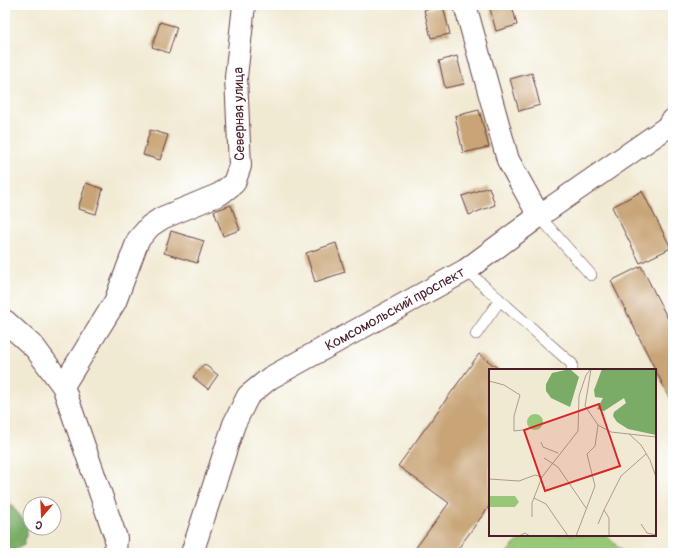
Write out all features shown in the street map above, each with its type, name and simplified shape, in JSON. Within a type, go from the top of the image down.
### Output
[{"type":"street","name":"Северная улица","points":[[63,386],[115,302],[138,240],[150,226],[162,218],[220,194],[234,183],[240,166],[236,77],[244,5]]},
{"type":"street","points":[[465,5],[508,160],[539,216]]},
{"type":"street","name":"Комсомольский проспект","points":[[192,553],[234,424],[248,396],[270,378],[466,270],[539,216],[671,127]]},
{"type":"street","points":[[5,321],[35,348],[63,386],[116,538],[115,553]]},
{"type":"lane","points":[[539,216],[591,275]]},
{"type":"lane","points":[[466,270],[572,364],[572,369]]},
{"type":"lane","points":[[476,334],[500,300]]},
{"type":"green space","points":[[5,497],[22,518],[22,536],[26,536],[24,545],[9,553],[5,553]]},
{"type":"green space","points":[[523,536],[607,536],[624,553],[506,553]]},
{"type":"building","points":[[489,5],[512,5],[517,25],[496,31]]},
{"type":"building","points":[[443,6],[450,34],[431,38],[424,10]]},
{"type":"building","points":[[160,22],[177,27],[169,53],[152,47]]},
{"type":"building","points":[[457,56],[464,84],[445,88],[439,61]]},
{"type":"building","points":[[532,73],[540,105],[519,111],[510,79]]},
{"type":"building","points":[[479,110],[489,147],[463,153],[455,116]]},
{"type":"building","points":[[150,130],[168,135],[160,160],[143,155]]},
{"type":"building","points":[[86,183],[103,189],[96,214],[78,209]]},
{"type":"building","points":[[489,187],[495,205],[469,215],[462,196]]},
{"type":"building","points":[[642,191],[671,248],[640,263],[612,207]]},
{"type":"building","points":[[231,205],[240,230],[223,236],[214,211]]},
{"type":"building","points":[[171,231],[204,241],[197,263],[164,253]]},
{"type":"building","points":[[336,243],[345,272],[315,282],[306,253]]},
{"type":"building","points":[[641,266],[673,329],[673,405],[656,369],[611,281]]},
{"type":"building","points":[[479,354],[499,369],[489,369],[489,506],[455,553],[412,553],[449,503],[398,466]]},
{"type":"building","points":[[204,364],[218,375],[208,389],[193,377]]}]
